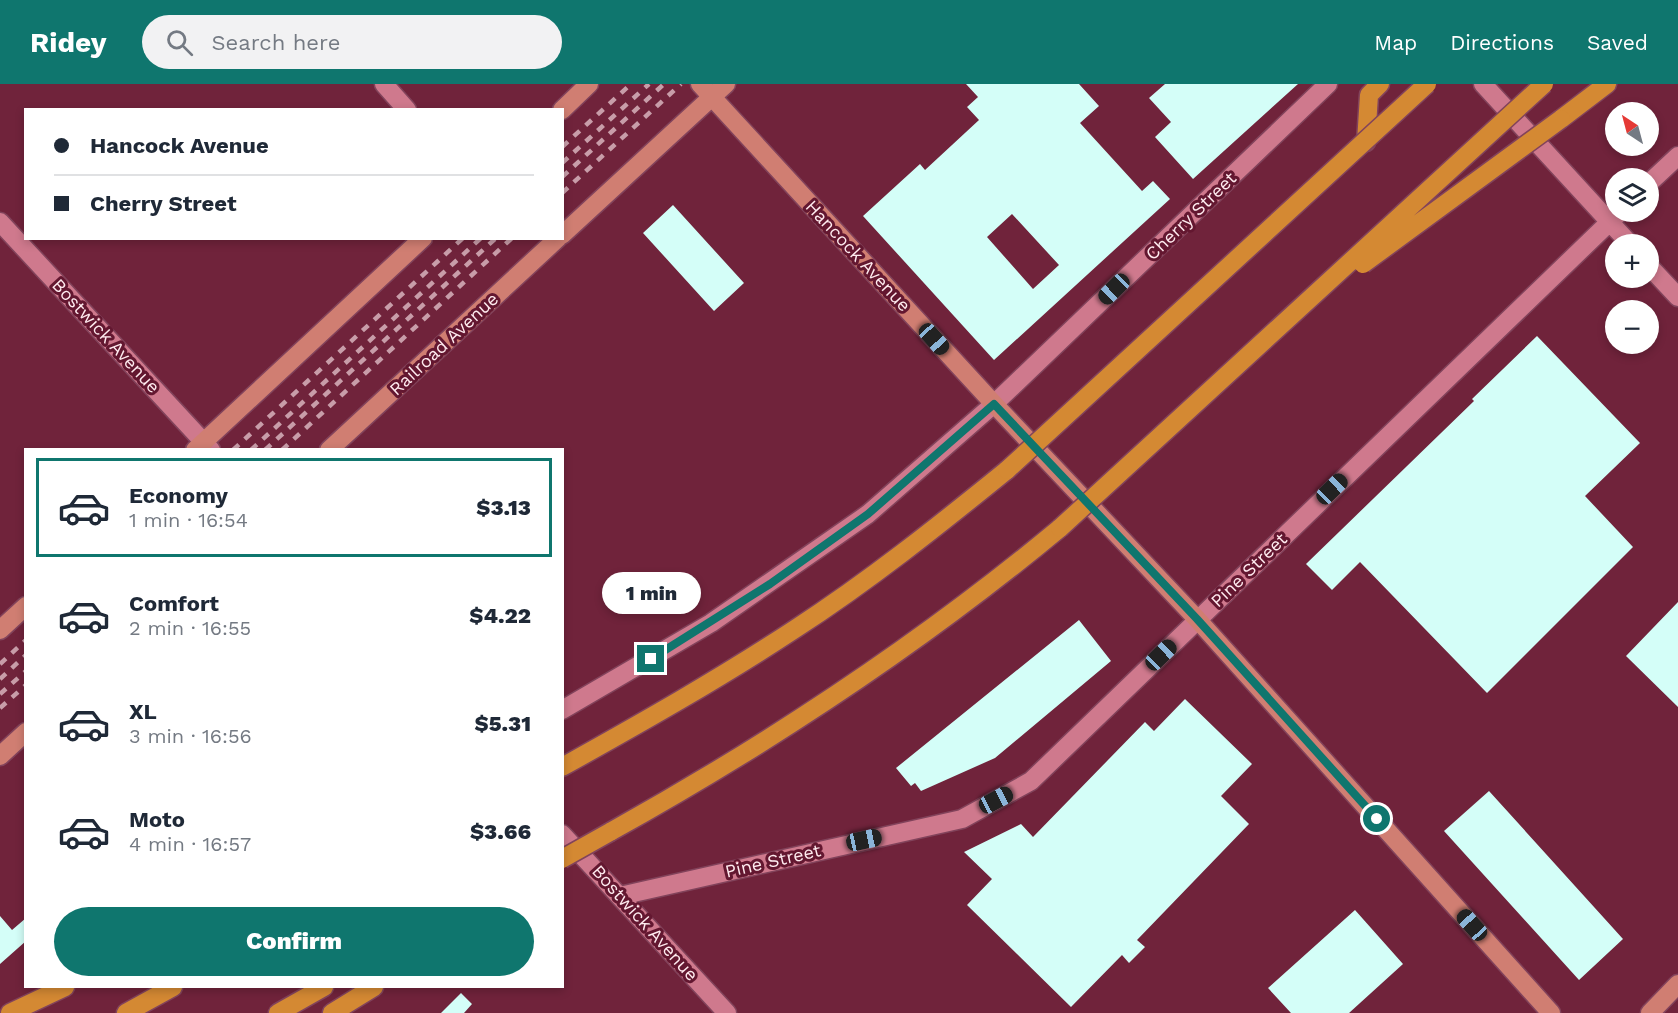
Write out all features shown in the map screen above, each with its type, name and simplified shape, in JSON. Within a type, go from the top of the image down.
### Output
[{"type":"highway","points":[[1366,142],[1369,96],[1380,84]]},
{"type":"highway","points":[[564,766],[700,689],[796,628],[913,545],[1007,470],[1427,84]]},
{"type":"highway","points":[[564,858],[723,768],[845,692],[964,606],[1060,528],[1306,305],[1544,84]]},
{"type":"highway","points":[[1306,305],[1606,84]]},
{"type":"highway","points":[[10,1013],[63,988]]},
{"type":"highway","points":[[126,1013],[170,988]]},
{"type":"highway","points":[[278,1013],[322,988]]},
{"type":"highway","points":[[332,1013],[372,988]]},
{"type":"street","points":[[384,84],[406,108]]},
{"type":"street","points":[[563,108],[589,84]]},
{"type":"street","points":[[564,233],[706,91],[726,84]]},
{"type":"street","name":"Cherry Street","points":[[564,709],[711,623],[868,514],[994,404],[1328,84]]},
{"type":"street","points":[[1483,84],[1605,207]]},
{"type":"street","name":"Hancock Avenue","points":[[706,91],[994,404],[1197,619],[1551,1013]]},
{"type":"street","points":[[1659,174],[1678,156]]},
{"type":"street","name":"Bostwick Avenue","points":[[0,222],[203,447]]},
{"type":"street","name":"Pine Street","points":[[620,896],[962,819],[1031,781],[1610,222]]},
{"type":"street","points":[[203,447],[421,240]]},
{"type":"street","name":"Railroad Avenue","points":[[331,448],[556,240]]},
{"type":"street","points":[[1659,277],[1678,297]]},
{"type":"street","points":[[0,630],[24,608]]},
{"type":"street","points":[[0,756],[24,734]]},
{"type":"street","name":"Bostwick Avenue","points":[[564,836],[726,1013]]},
{"type":"street","points":[[1650,1013],[1678,984]]},
{"type":"building","points":[[966,84],[1079,84],[1099,106],[1080,123],[1142,191],[1153,181],[1170,199],[994,360],[863,216],[920,164],[925,170],[979,120],[967,107],[978,97]],"holes":[[[1012,214],[1059,265],[1033,289],[987,237]]]},
{"type":"building","points":[[1165,84],[1298,84],[1193,179],[1155,137],[1171,122],[1149,98]]},
{"type":"building","points":[[673,205],[744,283],[714,311],[643,233]]},
{"type":"building","points":[[1537,336],[1640,443],[1585,496],[1633,547],[1487,693],[1360,562],[1332,590],[1306,564],[1474,401],[1472,399]]},
{"type":"building","points":[[1678,602],[1678,707],[1626,656]]},
{"type":"building","points":[[1079,620],[1111,661],[995,758],[921,791],[915,783],[911,786],[896,768]]},
{"type":"building","points":[[1185,699],[1252,764],[1221,796],[1249,824],[1137,940],[1145,947],[1129,963],[1122,955],[1071,1007],[967,905],[992,879],[964,852],[1021,824],[1033,837],[1145,722],[1154,731]]},
{"type":"building","points":[[1489,791],[1623,939],[1579,980],[1444,831]]},
{"type":"building","points":[[1355,910],[1403,964],[1349,1013],[1291,1013],[1268,988]]},
{"type":"building","points":[[0,916],[12,930],[24,920],[24,943],[0,964]]},
{"type":"building","points":[[461,993],[472,1004],[464,1013],[441,1013]]},
{"type":"railway","points":[[564,145],[631,84]]},
{"type":"railway","points":[[564,161],[649,84]]},
{"type":"railway","points":[[564,175],[664,84]]},
{"type":"railway","points":[[564,191],[681,84]]},
{"type":"railway","points":[[235,448],[461,240]]},
{"type":"railway","points":[[253,448],[479,240]]},
{"type":"railway","points":[[267,448],[494,240]]},
{"type":"railway","points":[[284,448],[510,240]]},
{"type":"railway","points":[[0,664],[24,642]]},
{"type":"railway","points":[[0,679],[24,657]]},
{"type":"railway","points":[[0,694],[24,673]]},
{"type":"railway","points":[[0,708],[24,687]]},
{"type":"route","points":[[651,659],[770,584],[868,514],[994,404],[1197,619],[1377,819]]}]
